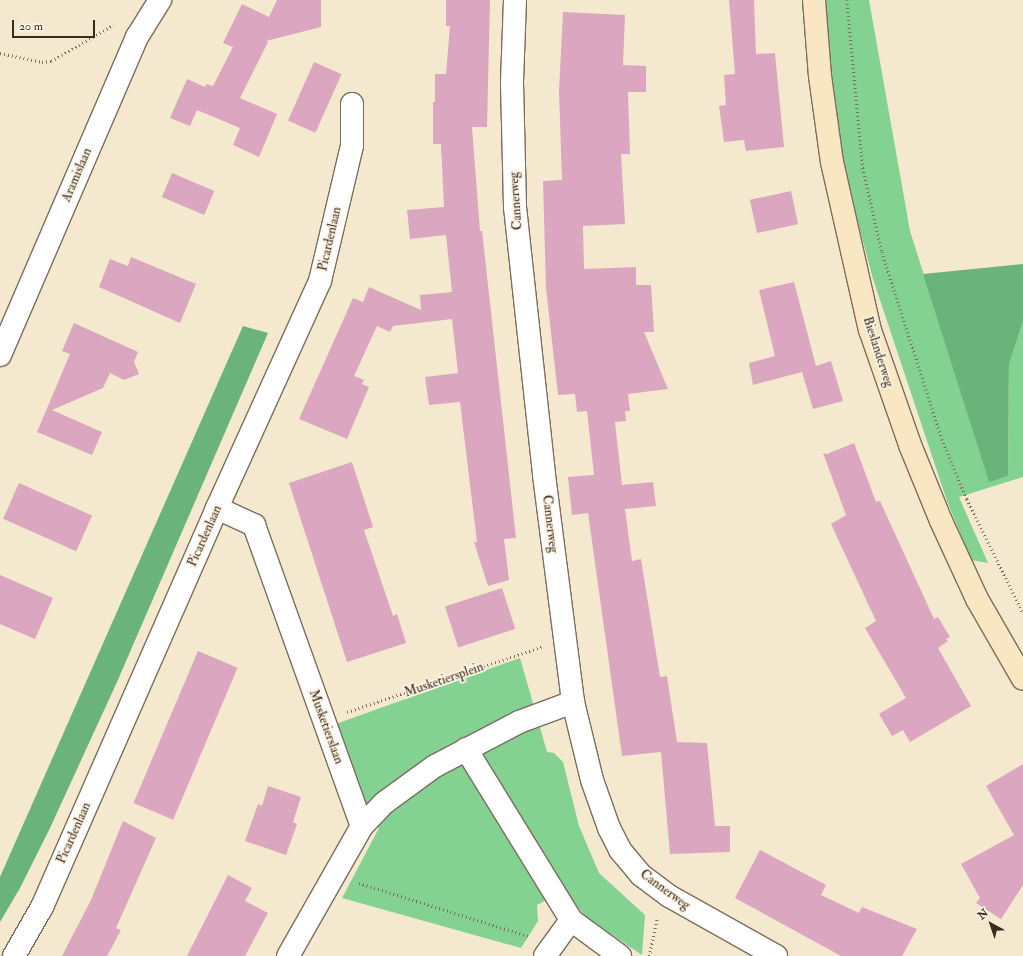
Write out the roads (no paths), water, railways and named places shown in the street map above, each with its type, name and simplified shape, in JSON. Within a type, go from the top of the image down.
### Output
[{"type":"main road","name":"Bieslanderweg","points":[[814,0],[820,76],[832,162],[870,330],[910,445],[941,521],[977,599],[1023,679]]},
{"type":"street","name":"Aramislaan","points":[[0,354],[137,37],[160,0]]},
{"type":"street","name":"Cannerweg","points":[[516,0],[512,83],[515,207],[544,475],[573,702],[592,780],[609,828],[632,864],[669,896],[776,956]]},
{"type":"street","name":"Picardenlaan","points":[[14,956],[42,907],[217,508],[320,280],[352,146],[352,104]]},
{"type":"street","name":"Musketierslaan","points":[[217,508],[254,525],[362,826]]},
{"type":"street","points":[[288,956],[362,826],[384,803],[403,788],[466,749],[519,722],[573,702]]},
{"type":"street","points":[[466,749],[571,920],[620,956]]},
{"type":"street","points":[[549,950],[571,920]]}]
